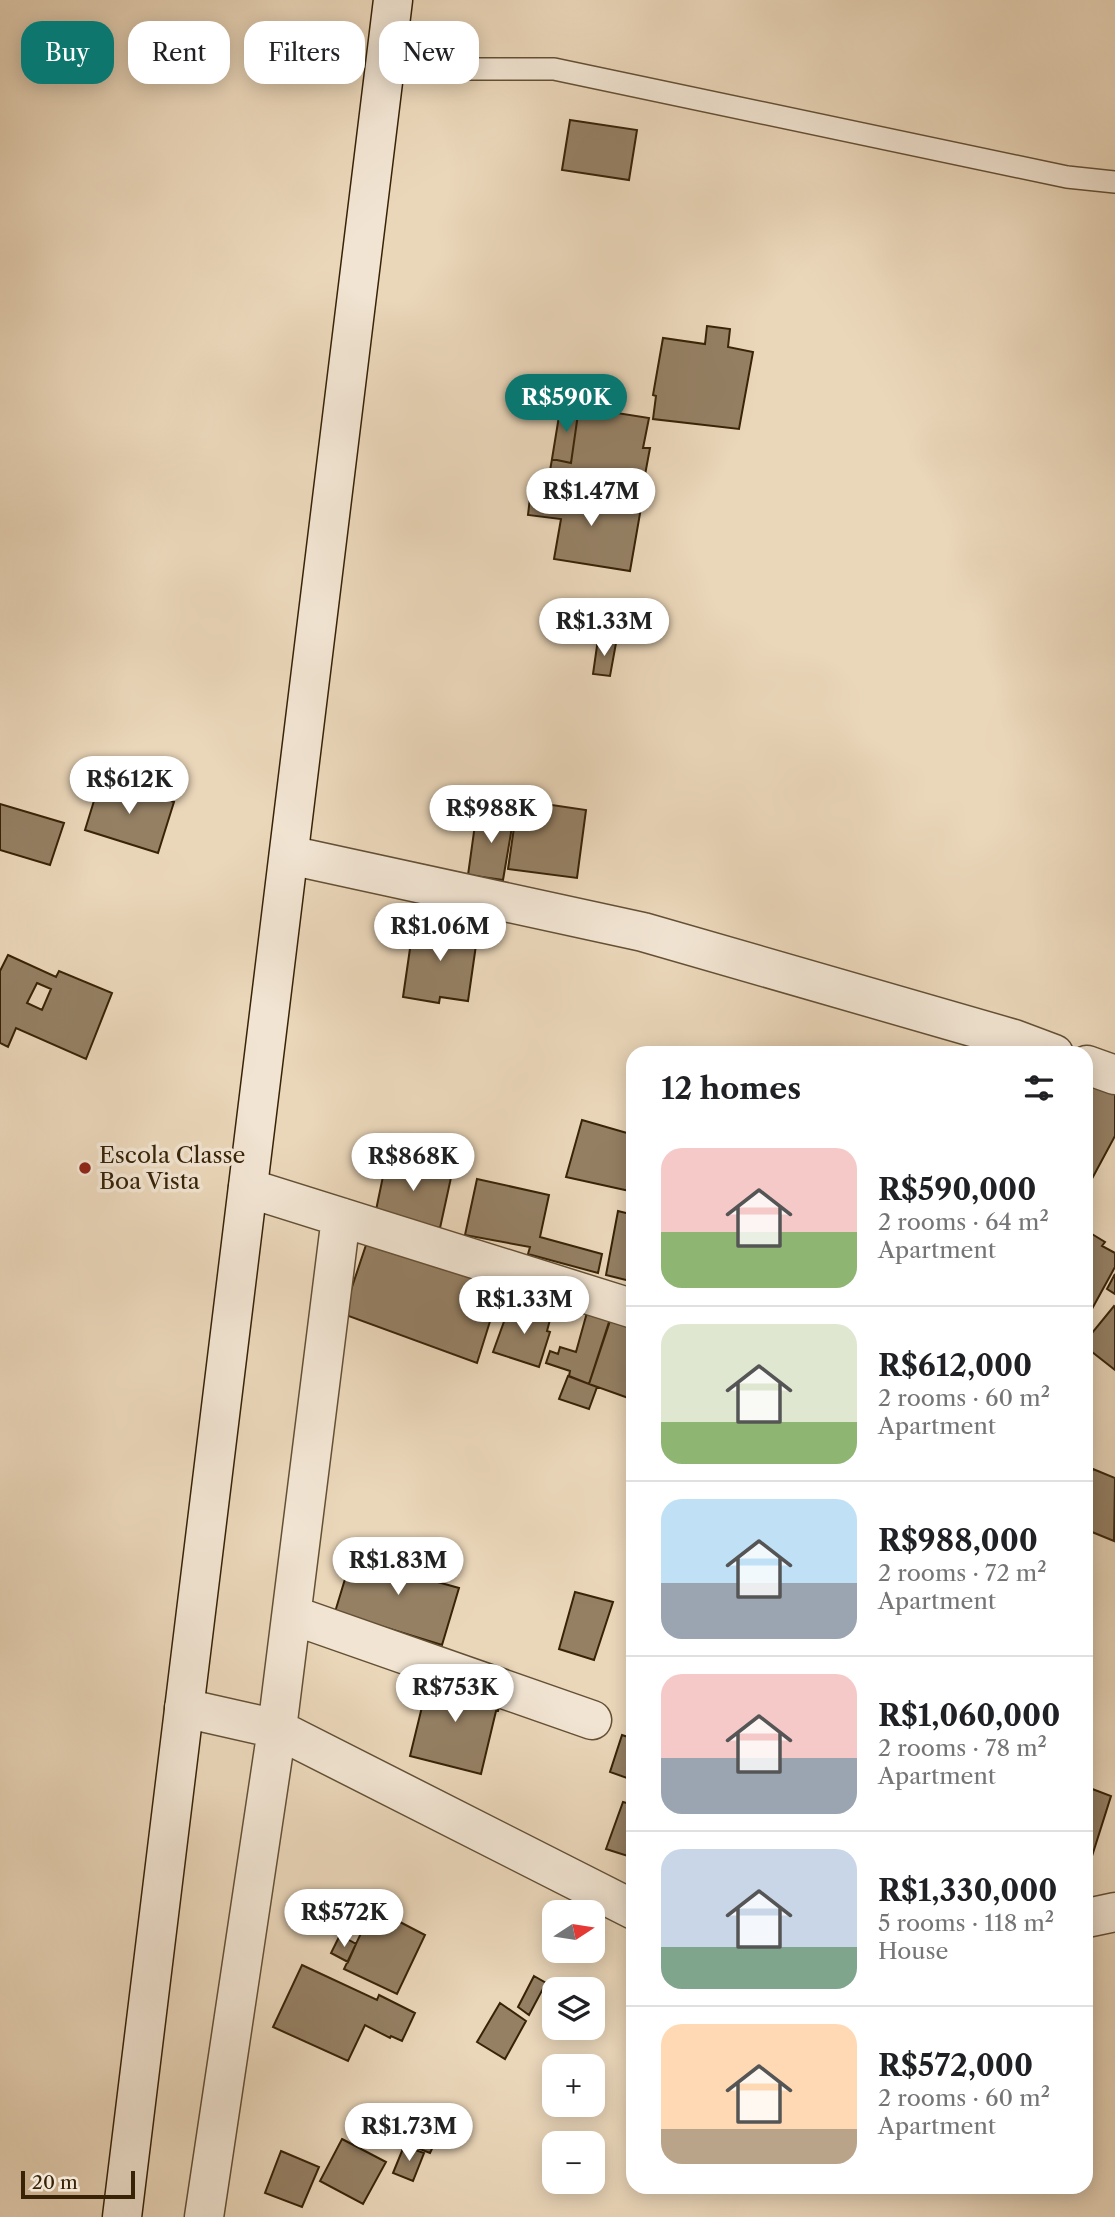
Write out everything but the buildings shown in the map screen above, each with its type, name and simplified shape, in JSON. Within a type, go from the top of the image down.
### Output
[{"type":"street","points":[[390,21],[393,0]]},
{"type":"street","points":[[122,2217],[382,84]]},
{"type":"street","points":[[289,855],[643,932],[1033,1046]]},
{"type":"street","points":[[1093,1067],[1115,1075]]},
{"type":"street","points":[[248,1188],[626,1306]]},
{"type":"street","points":[[204,2217],[277,1729],[341,1217]]},
{"type":"street","points":[[292,1615],[592,1720]]},
{"type":"street","points":[[184,1708],[277,1729],[626,1906]]},
{"type":"street","points":[[1093,1917],[1115,1912]]},
{"type":"lane","points":[[479,69],[554,69],[1067,177],[1115,182]]},
{"type":"place","name":"Escola Classe Boa Vista","points":[[85,1168]]}]
